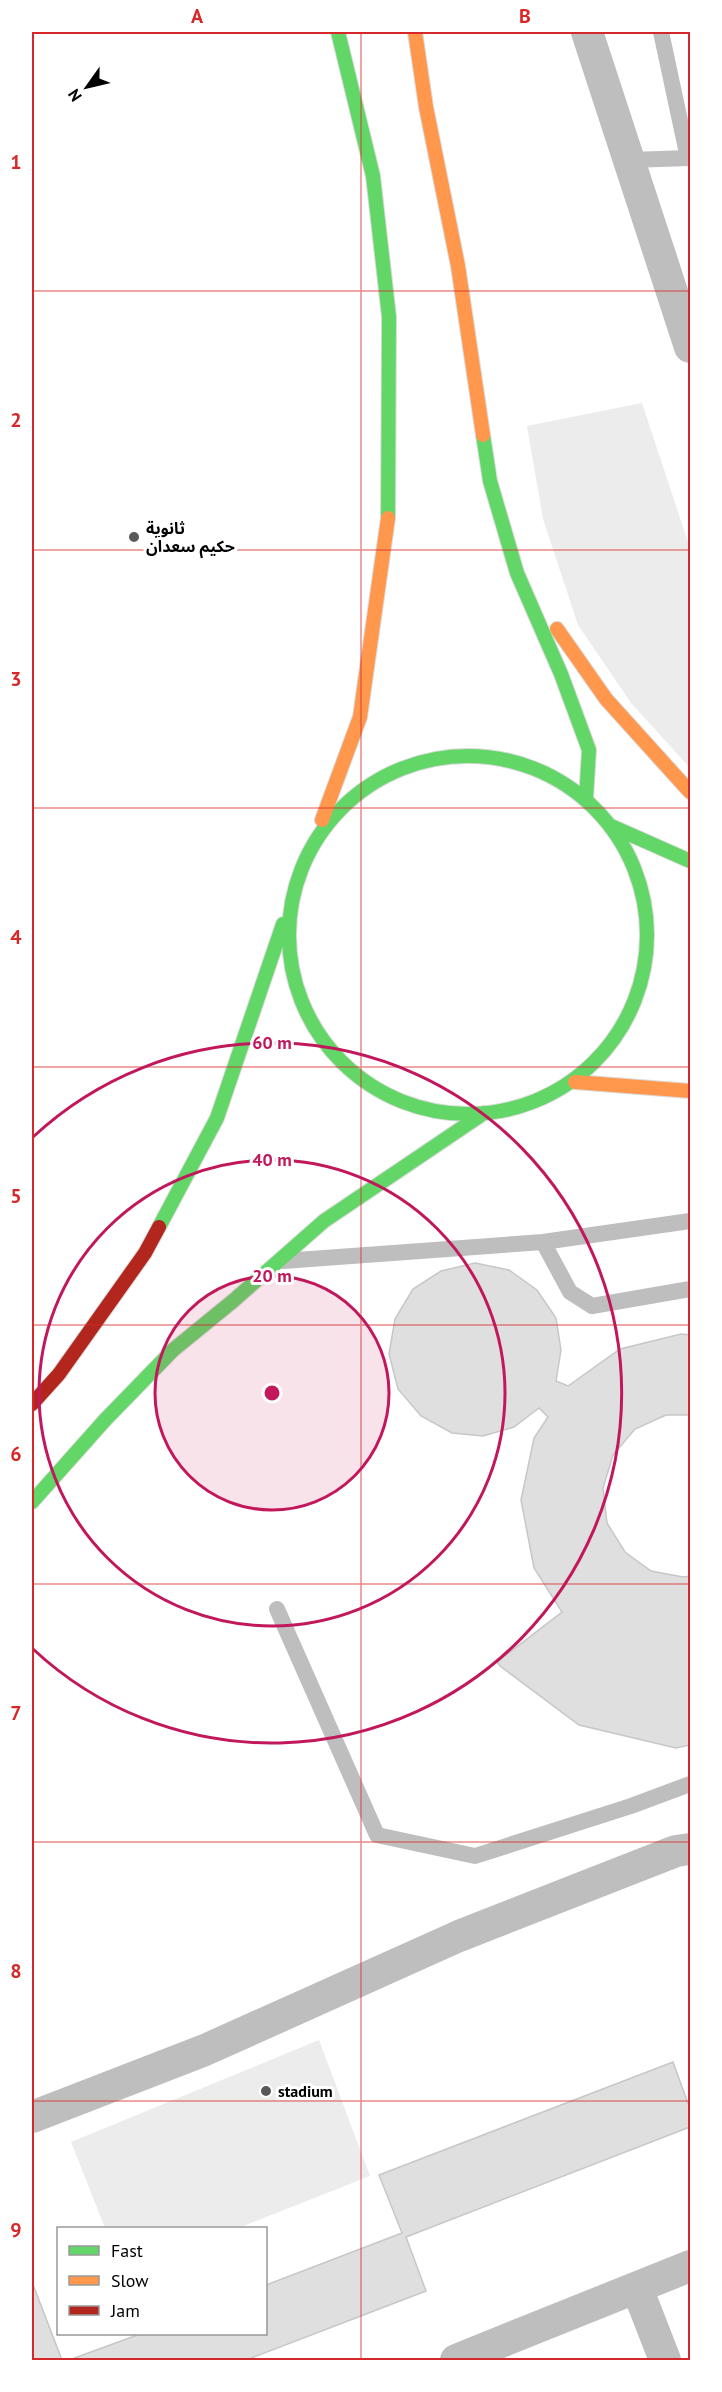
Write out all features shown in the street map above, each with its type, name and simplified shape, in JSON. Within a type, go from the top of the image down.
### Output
[{"type":"main road","points":[[32,1404],[59,1374],[145,1253],[217,1118],[291,899],[360,717],[388,517],[389,317],[373,176],[338,32]]},
{"type":"main road","points":[[400,32],[426,107]]},
{"type":"main road","points":[[415,32],[426,107],[458,266],[490,481],[517,573],[561,674],[589,750],[586,799]]},
{"type":"main road","points":[[373,176],[374,117]]},
{"type":"main road","points":[[517,573],[606,699],[690,792]]},
{"type":"main road","points":[[291,899],[290,954],[292,965],[304,1008],[334,1054],[377,1089],[429,1110],[484,1113],[531,1105],[575,1082],[613,1040],[639,989],[648,933],[638,876],[611,826],[586,799],[532,767],[471,754],[410,763],[354,794],[314,841]]},
{"type":"main road","points":[[611,826],[690,861]]},
{"type":"main road","points":[[575,1082],[690,1091]]},
{"type":"main road","points":[[32,1502],[105,1420],[173,1350],[324,1221],[484,1113]]},
{"type":"street","points":[[587,32],[690,347]]},
{"type":"street","points":[[32,2117],[205,2050],[459,1936],[681,1847]]},
{"type":"street","points":[[456,2361],[690,2266]]},
{"type":"street","points":[[638,2288],[665,2361]]},
{"type":"lane","points":[[629,160],[689,158],[661,32]]},
{"type":"lane","points":[[278,1262],[543,1242],[690,1221]]},
{"type":"lane","points":[[543,1242],[570,1292],[592,1306],[690,1289]]},
{"type":"lane","points":[[277,1609],[377,1835],[475,1856],[631,1806],[690,1784]]},
{"type":"shaded area","points":[[642,403],[690,548],[690,768],[631,703],[578,625],[543,519],[527,426]]},
{"type":"shaded area","name":"stadium","points":[[319,2040],[370,2176],[241,2227],[105,2227],[71,2142]]},
{"type":"building","points":[[475,1263],[509,1270],[537,1290],[556,1318],[561,1350],[556,1381],[568,1386],[620,1349],[681,1334],[690,1335],[690,1415],[666,1415],[635,1429],[613,1455],[603,1488],[607,1523],[625,1552],[651,1571],[683,1577],[690,1576],[690,1745],[676,1748],[579,1725],[497,1662],[562,1612],[534,1568],[521,1500],[534,1438],[548,1417],[539,1408],[514,1427],[483,1436],[452,1433],[421,1416],[398,1389],[389,1354],[395,1319],[413,1289],[441,1271]]},
{"type":"building","points":[[673,2062],[690,2109],[690,2127],[406,2237],[426,2291],[246,2360],[69,2360],[137,2335],[267,2335],[267,2285],[402,2233],[379,2175]]},
{"type":"building","points":[[32,2282],[62,2360],[32,2360]]},
{"type":"traffic: fast","points":[[338,32],[373,176],[389,317],[388,518]]},
{"type":"traffic: fast","points":[[483,435],[490,481],[517,573],[561,674],[589,750],[586,799]]},
{"type":"traffic: fast","points":[[468,756],[503,760],[536,770],[567,787],[594,809],[616,836],[633,867],[643,900],[647,935],[643,970],[633,1003],[616,1034],[594,1061],[567,1083],[536,1100],[503,1110],[468,1114],[433,1110],[400,1100],[369,1083],[342,1061],[320,1034],[303,1003],[293,970],[289,935],[293,900],[303,867],[320,836],[342,809],[369,787],[400,770],[433,760],[468,756]]},
{"type":"traffic: fast","points":[[611,826],[690,861]]},
{"type":"traffic: fast","points":[[159,1227],[217,1118],[283,924]]},
{"type":"traffic: fast","points":[[32,1502],[105,1420],[173,1350],[324,1221],[484,1113]]},
{"type":"traffic: slow","points":[[415,32],[426,107],[458,266],[483,435]]},
{"type":"traffic: slow","points":[[322,820],[360,717],[388,518]]},
{"type":"traffic: slow","points":[[557,629],[606,699],[690,792]]},
{"type":"traffic: slow","points":[[575,1082],[690,1091]]},
{"type":"traffic: jam","points":[[32,1404],[59,1374],[145,1253],[159,1227]]},
{"type":"place","name":"ثانوية حكيم سعدان","points":[[134,537]]},
{"type":"place","name":"stadium","points":[[266,2091]]}]
